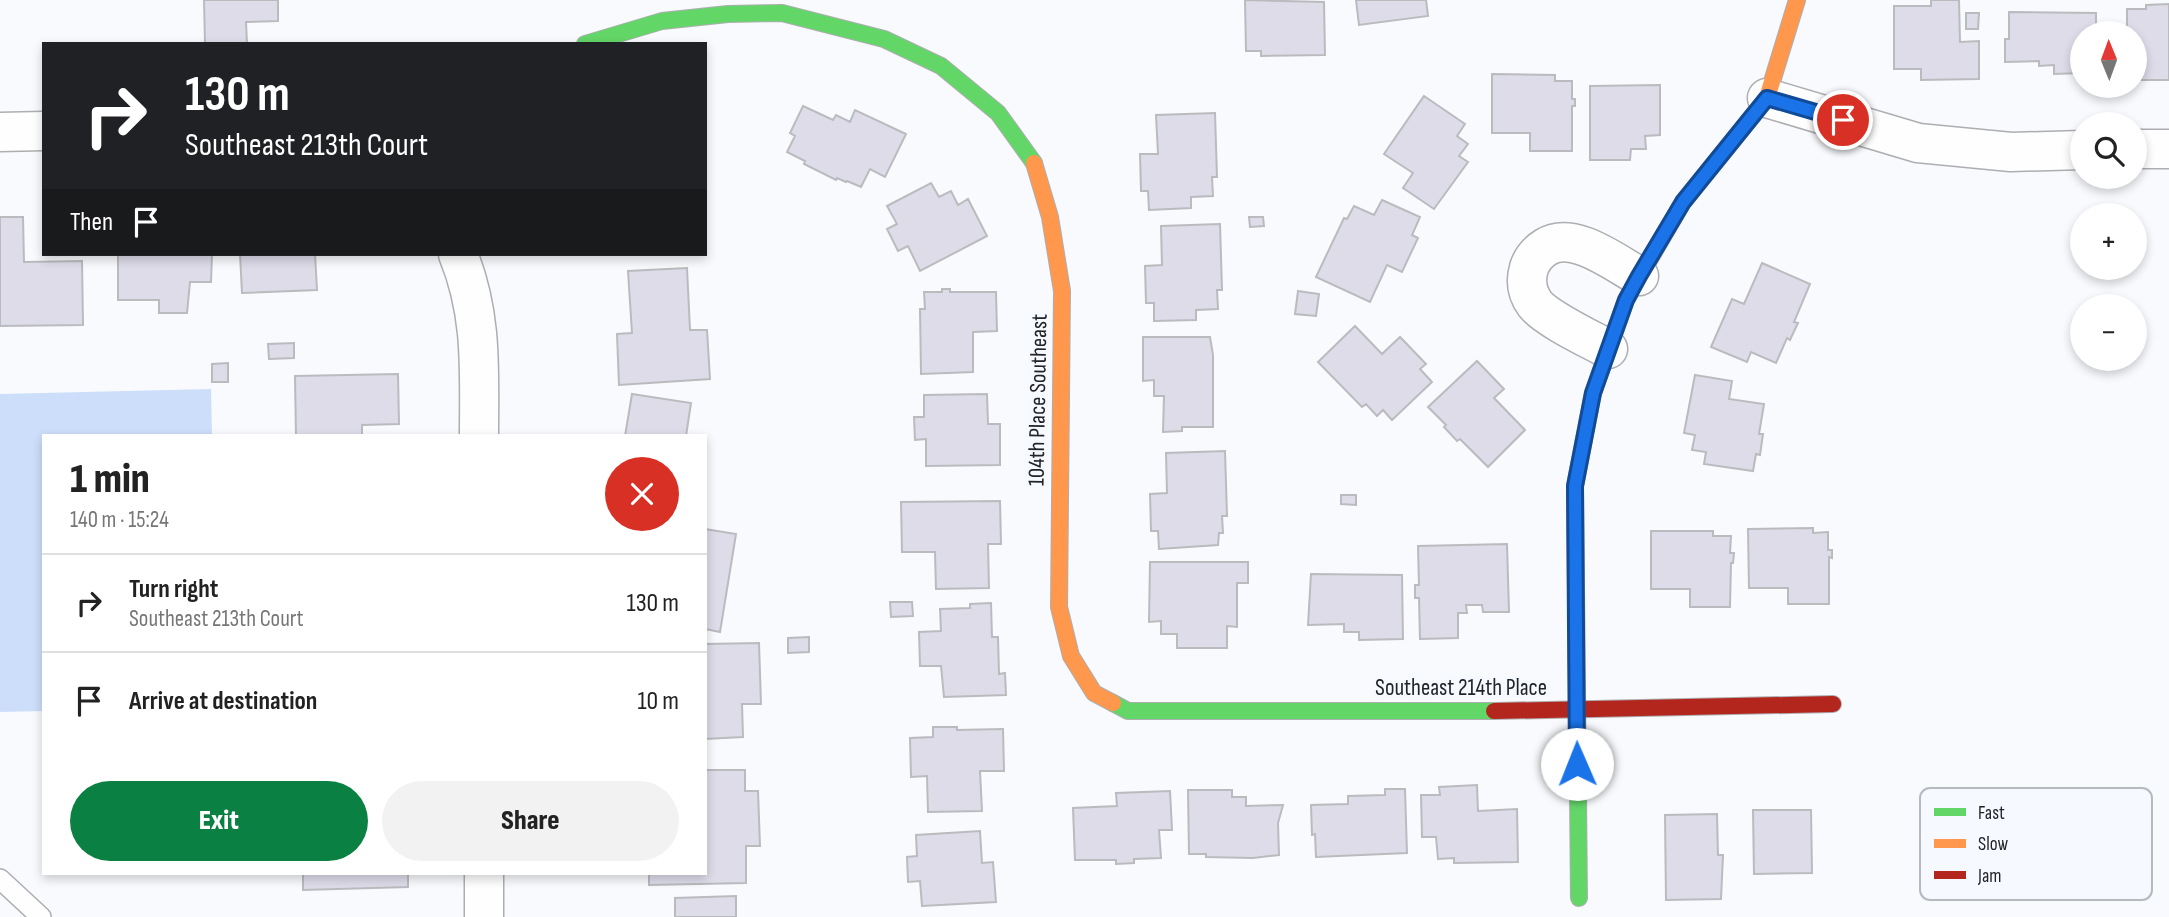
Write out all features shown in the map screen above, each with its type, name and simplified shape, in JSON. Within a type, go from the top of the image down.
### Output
[{"type":"street","points":[[1579,898],[1575,486],[1593,393],[1626,300],[1639,276],[1683,202],[1767,98],[1797,0]]},
{"type":"street","name":"104th Place Southeast","points":[[591,42],[662,20],[782,7],[884,39],[941,66],[998,113],[1035,164],[1052,229],[1062,291],[1059,607],[1071,656],[1094,693]]},
{"type":"street","points":[[1767,98],[1918,143],[2011,152],[2070,150]]},
{"type":"street","points":[[0,132],[42,131]]},
{"type":"street","points":[[2147,149],[2169,149]]},
{"type":"street","points":[[1608,349],[1536,306],[1529,293],[1527,278],[1530,264],[1539,252],[1552,244],[1567,242],[1581,245],[1639,276]]},
{"type":"street","points":[[459,256],[470,282],[478,333],[480,434]]},
{"type":"street","name":"Southeast 214th Place","points":[[1094,693],[1128,711],[1576,710],[1833,704]]},
{"type":"street","points":[[484,875],[484,917]]},
{"type":"lane","points":[[0,879],[41,917]]},
{"type":"shaded area","points":[[211,389],[212,434],[42,434],[42,711],[0,712],[0,394]]},
{"type":"building","points":[[204,0],[278,0],[278,21],[246,22],[247,42],[205,42]]},
{"type":"building","points":[[1245,0],[1324,2],[1325,55],[1261,56],[1261,51],[1246,51]]},
{"type":"building","points":[[1356,0],[1426,0],[1428,16],[1359,25]]},
{"type":"building","points":[[1931,0],[1959,0],[1960,42],[1979,41],[1979,79],[1921,80],[1921,69],[1894,69],[1894,6],[1931,6]]},
{"type":"building","points":[[2169,4],[2169,80],[2147,80],[2147,21],[2127,21],[2127,9],[2146,9],[2146,5]]},
{"type":"building","points":[[2009,12],[2096,13],[2096,21],[2070,21],[2070,73],[2054,74],[2054,65],[2039,66],[2039,61],[2005,62],[2005,39],[2009,39]]},
{"type":"building","points":[[1966,13],[1979,13],[1978,29],[1966,29]]},
{"type":"building","points":[[1492,74],[1555,75],[1555,81],[1572,81],[1572,99],[1575,99],[1575,106],[1572,106],[1572,151],[1530,151],[1530,133],[1492,133]]},
{"type":"building","points":[[1660,85],[1660,135],[1645,136],[1646,149],[1631,149],[1630,160],[1590,160],[1590,86]]},
{"type":"building","points":[[1424,96],[1465,124],[1457,136],[1468,144],[1459,156],[1468,162],[1434,209],[1403,188],[1413,173],[1384,154]]},
{"type":"building","points":[[803,106],[833,120],[836,115],[850,122],[855,110],[906,134],[885,177],[870,169],[861,187],[837,178],[836,180],[787,152],[795,136],[790,133]]},
{"type":"building","points":[[1215,113],[1217,177],[1212,177],[1213,196],[1191,197],[1191,208],[1149,210],[1148,191],[1141,191],[1140,154],[1158,154],[1156,115]]},
{"type":"building","points":[[931,183],[939,197],[951,191],[958,205],[968,199],[987,236],[920,271],[908,246],[898,251],[887,229],[897,224],[887,206]]},
{"type":"building","points":[[1382,200],[1420,217],[1412,235],[1418,238],[1402,272],[1387,265],[1370,302],[1316,277],[1344,218],[1347,219],[1354,206],[1374,215]]},
{"type":"building","points":[[0,217],[23,217],[24,262],[82,261],[83,325],[0,326]]},
{"type":"building","points":[[1249,217],[1263,217],[1264,226],[1250,227]]},
{"type":"building","points":[[1220,224],[1222,290],[1217,290],[1218,309],[1196,310],[1196,320],[1154,321],[1154,303],[1146,303],[1145,266],[1162,265],[1161,226]]},
{"type":"building","points":[[118,256],[212,256],[211,282],[190,282],[187,313],[159,313],[159,300],[118,300]]},
{"type":"building","points":[[240,256],[315,256],[317,290],[242,293]]},
{"type":"building","points":[[1762,263],[1810,284],[1794,322],[1798,323],[1790,340],[1787,338],[1776,363],[1751,352],[1747,362],[1711,347],[1732,299],[1744,304]]},
{"type":"building","points":[[687,268],[690,330],[707,330],[710,379],[619,385],[617,334],[632,333],[628,271]]},
{"type":"building","points":[[942,289],[950,289],[950,292],[996,292],[997,331],[973,332],[973,372],[921,374],[920,309],[925,309],[924,292],[942,292]]},
{"type":"building","points":[[1298,291],[1319,294],[1316,316],[1295,314]]},
{"type":"building","points":[[1355,326],[1382,354],[1400,337],[1426,364],[1420,369],[1432,382],[1392,420],[1383,410],[1377,416],[1366,404],[1362,407],[1318,362]]},
{"type":"building","points":[[1143,337],[1210,337],[1213,355],[1213,427],[1182,427],[1182,431],[1163,432],[1164,396],[1154,396],[1154,380],[1143,381]]},
{"type":"building","points":[[294,343],[294,358],[269,359],[268,344]]},
{"type":"building","points":[[1477,361],[1504,389],[1494,398],[1525,430],[1488,467],[1460,439],[1457,441],[1428,407]]},
{"type":"building","points":[[228,363],[228,382],[212,382],[212,364]]},
{"type":"building","points":[[398,374],[399,424],[362,425],[362,434],[296,434],[295,376]]},
{"type":"building","points":[[1695,375],[1732,381],[1729,399],[1764,404],[1759,434],[1763,434],[1760,455],[1756,454],[1753,471],[1704,464],[1706,452],[1692,450],[1695,435],[1684,433]]},
{"type":"building","points":[[632,394],[691,403],[686,434],[625,434]]},
{"type":"building","points":[[987,394],[988,424],[1000,424],[1000,465],[926,466],[926,439],[915,440],[914,417],[924,417],[924,395]]},
{"type":"building","points":[[1225,451],[1227,516],[1222,516],[1223,533],[1219,533],[1218,545],[1159,549],[1158,531],[1151,531],[1150,494],[1167,493],[1166,453]]},
{"type":"building","points":[[1341,495],[1356,495],[1356,505],[1341,504]]},
{"type":"building","points":[[1000,501],[1001,544],[988,544],[989,588],[936,589],[935,552],[902,552],[901,502]]},
{"type":"building","points":[[1813,528],[1813,533],[1828,532],[1828,550],[1832,550],[1832,558],[1829,557],[1829,604],[1788,604],[1788,588],[1749,588],[1748,529]]},
{"type":"building","points":[[707,529],[736,534],[720,632],[707,629]]},
{"type":"building","points":[[1651,531],[1713,531],[1713,536],[1731,536],[1730,553],[1734,553],[1731,563],[1730,607],[1690,607],[1690,589],[1651,589]]},
{"type":"building","points":[[1507,544],[1509,612],[1483,612],[1482,605],[1466,605],[1467,613],[1458,613],[1458,638],[1420,639],[1419,598],[1415,598],[1415,585],[1419,585],[1418,546]]},
{"type":"building","points":[[1150,562],[1248,562],[1248,583],[1237,583],[1237,627],[1227,626],[1227,648],[1177,648],[1177,634],[1161,634],[1161,621],[1149,622]]},
{"type":"building","points":[[1311,574],[1402,575],[1403,639],[1359,640],[1359,632],[1344,632],[1344,624],[1308,625]]},
{"type":"building","points":[[890,602],[912,602],[913,616],[891,617]]},
{"type":"building","points":[[991,603],[992,637],[998,637],[999,674],[1005,673],[1006,695],[944,697],[941,666],[920,666],[919,632],[941,631],[940,609],[970,608],[970,604]]},
{"type":"building","points":[[809,637],[809,652],[788,653],[788,638]]},
{"type":"building","points":[[759,643],[761,704],[742,704],[743,737],[707,739],[707,644]]},
{"type":"building","points":[[933,727],[957,727],[957,730],[1003,729],[1004,771],[980,771],[982,811],[928,812],[927,776],[911,777],[910,738],[933,737]]},
{"type":"building","points":[[707,770],[745,770],[745,791],[758,791],[760,846],[746,846],[746,883],[649,885],[649,875],[707,875]]},
{"type":"building","points":[[1477,785],[1478,811],[1517,809],[1518,862],[1454,863],[1454,858],[1438,859],[1436,837],[1422,837],[1421,795],[1440,795],[1439,787]]},
{"type":"building","points":[[1385,789],[1405,789],[1407,853],[1316,857],[1311,805],[1348,804],[1348,796],[1385,795]]},
{"type":"building","points":[[1188,790],[1232,790],[1232,797],[1246,797],[1246,806],[1283,805],[1278,823],[1279,855],[1253,858],[1189,854]]},
{"type":"building","points":[[1170,791],[1172,830],[1159,830],[1161,858],[1134,859],[1134,863],[1116,864],[1116,860],[1075,860],[1073,808],[1117,806],[1116,793]]},
{"type":"building","points":[[1753,810],[1811,810],[1812,873],[1754,874]]},
{"type":"building","points":[[1717,814],[1718,855],[1723,855],[1721,899],[1666,900],[1665,815]]},
{"type":"building","points":[[980,831],[982,863],[993,862],[996,902],[922,906],[920,881],[908,882],[907,857],[917,856],[916,835]]},
{"type":"building","points":[[303,875],[408,875],[408,887],[303,890]]},
{"type":"building","points":[[736,896],[736,917],[675,917],[675,898]]},
{"type":"traffic: fast","points":[[592,42],[662,21],[728,14],[782,13],[884,39],[941,66],[998,113],[1034,163]]},
{"type":"traffic: fast","points":[[1579,898],[1575,486],[1593,393],[1616,328]]},
{"type":"traffic: fast","points":[[1113,703],[1128,711],[1494,711]]},
{"type":"traffic: slow","points":[[1616,328],[1626,300],[1683,202],[1767,98],[1797,0]]},
{"type":"traffic: slow","points":[[1034,163],[1050,217],[1062,291],[1059,607],[1071,656],[1094,693],[1113,703]]},
{"type":"traffic: jam","points":[[1494,711],[1833,704]]},
{"type":"route","points":[[1577,764],[1575,486],[1593,393],[1626,300],[1683,202],[1767,98],[1843,120]]}]
